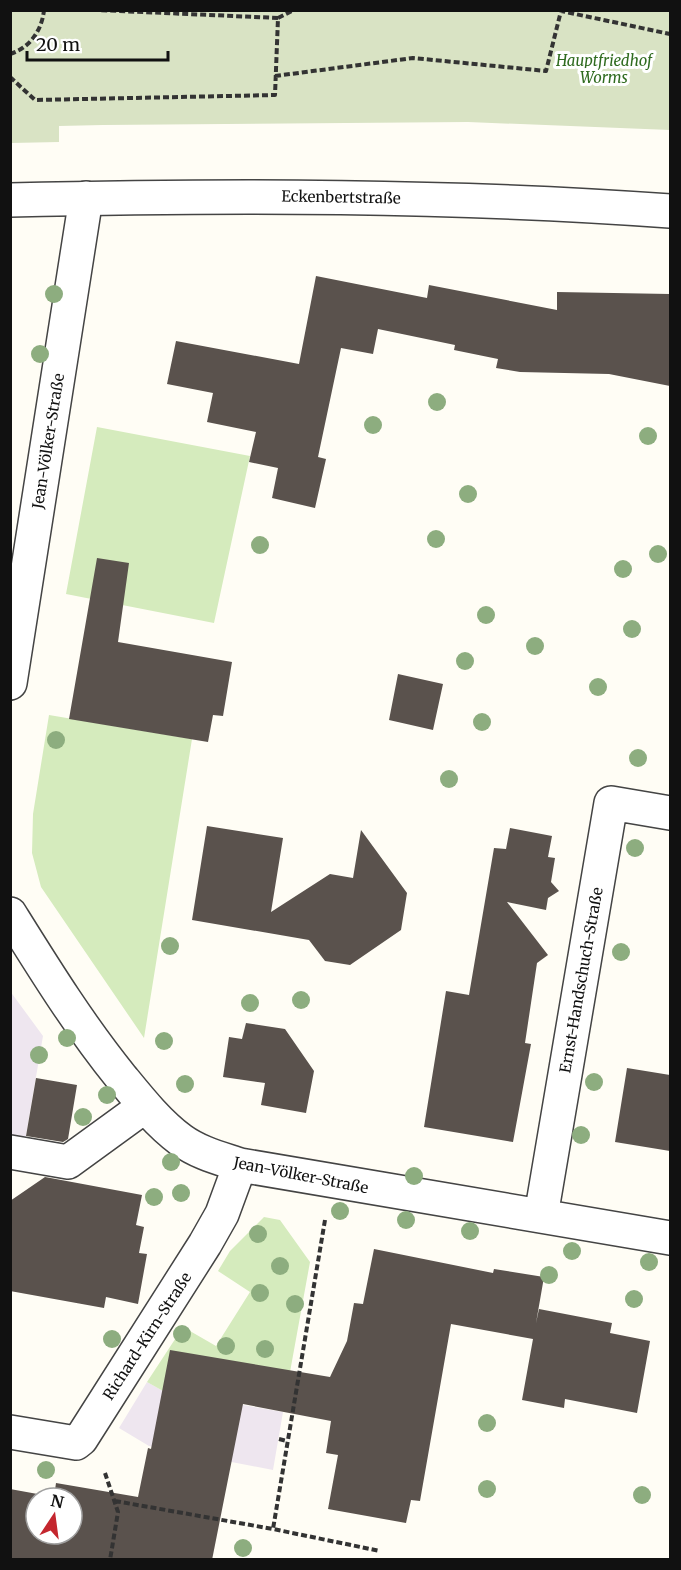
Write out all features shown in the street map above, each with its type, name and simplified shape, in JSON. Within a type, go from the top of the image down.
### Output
[{"type":"street","name":"Eckenbertstraße","points":[[10,200],[287,195],[403,198],[670,212]]},
{"type":"street","name":"Jean-Völker-Straße","points":[[10,683],[86,198]]},
{"type":"street","name":"Ernst-Handschuch-Straße","points":[[541,1216],[611,803],[670,813]]},
{"type":"street","name":"Jean-Völker-Straße","points":[[10,914],[52,983],[91,1039],[145,1106],[180,1139],[195,1149],[240,1165],[670,1238]]},
{"type":"street","points":[[10,1152],[68,1162],[145,1106]]},
{"type":"street","name":"Richard-Kirn-Straße","points":[[81,1439],[205,1244],[222,1214],[240,1165]]},
{"type":"street","points":[[10,1432],[76,1443],[81,1439]]},
{"type":"path","points":[[10,54],[23,50],[42,25],[44,10]]},
{"type":"path","points":[[97,10],[278,18],[294,10]]},
{"type":"path","points":[[275,76],[413,58],[546,71],[560,11],[670,34]]},
{"type":"path","points":[[10,77],[35,100],[275,95],[278,18]]},
{"type":"path","points":[[273,1529],[331,1181]]},
{"type":"path","points":[[81,1439],[100,1459],[118,1512],[110,1560]]},
{"type":"path","points":[[279,1439],[287,1441]]},
{"type":"path","points":[[115,1501],[380,1551]]},
{"type":"shaded area","points":[[10,991],[43,1036],[25,1141],[11,1138]]},
{"type":"shaded area","points":[[147,1382],[163,1391],[283,1412],[273,1470],[149,1446],[119,1428]]},
{"type":"green space","name":"Hauptfriedhof Worms","points":[[10,11],[670,11],[670,130],[468,122],[103,125],[59,126],[59,142],[11,143]]},
{"type":"green space","points":[[97,427],[250,456],[214,623],[66,594]]},
{"type":"green space","points":[[49,715],[192,739],[144,1038],[41,887],[32,853],[33,814]]},
{"type":"green space","points":[[264,1217],[280,1220],[310,1262],[290,1372],[163,1391],[147,1382],[183,1327],[216,1346],[250,1292],[218,1271],[230,1251]]},
{"type":"building","points":[[316,276],[427,298],[429,285],[557,310],[557,292],[670,294],[670,386],[609,374],[520,372],[496,368],[498,359],[454,350],[455,345],[378,329],[373,354],[341,348],[318,457],[326,459],[315,508],[272,498],[278,468],[249,462],[256,432],[207,422],[213,393],[167,384],[176,341],[299,364]]},
{"type":"building","points":[[97,558],[129,563],[118,642],[232,662],[223,716],[213,715],[208,742],[69,719]]},
{"type":"building","points":[[398,674],[443,684],[433,730],[389,720]]},
{"type":"building","points":[[207,826],[283,838],[271,912],[330,874],[353,878],[361,830],[407,893],[401,930],[350,965],[325,961],[309,940],[192,920]]},
{"type":"building","points":[[510,828],[552,836],[548,857],[555,858],[551,882],[559,891],[548,898],[546,910],[507,902],[548,955],[537,963],[525,1043],[531,1044],[513,1142],[424,1127],[446,991],[469,995],[494,848],[506,849]]},
{"type":"building","points":[[246,1023],[285,1029],[314,1071],[306,1113],[261,1105],[265,1083],[223,1077],[229,1037],[242,1039]]},
{"type":"building","points":[[627,1068],[670,1075],[670,1151],[615,1142]]},
{"type":"building","points":[[36,1078],[77,1085],[68,1139],[63,1142],[26,1136]]},
{"type":"building","points":[[45,1177],[142,1195],[136,1225],[144,1227],[139,1253],[147,1254],[138,1304],[106,1297],[104,1308],[10,1291],[10,1201]]},
{"type":"building","points":[[374,1249],[493,1273],[494,1269],[544,1277],[536,1323],[539,1309],[612,1323],[610,1333],[650,1341],[637,1413],[565,1399],[564,1408],[522,1400],[533,1339],[451,1324],[420,1501],[411,1500],[406,1523],[328,1509],[338,1455],[326,1453],[331,1421],[243,1404],[212,1560],[10,1560],[10,1489],[24,1492],[24,1546],[84,1546],[84,1488],[138,1497],[148,1448],[151,1449],[170,1350],[330,1377],[347,1341],[354,1303],[363,1304]]},
{"type":"building","points":[[56,1483],[74,1486],[56,1486]]}]
